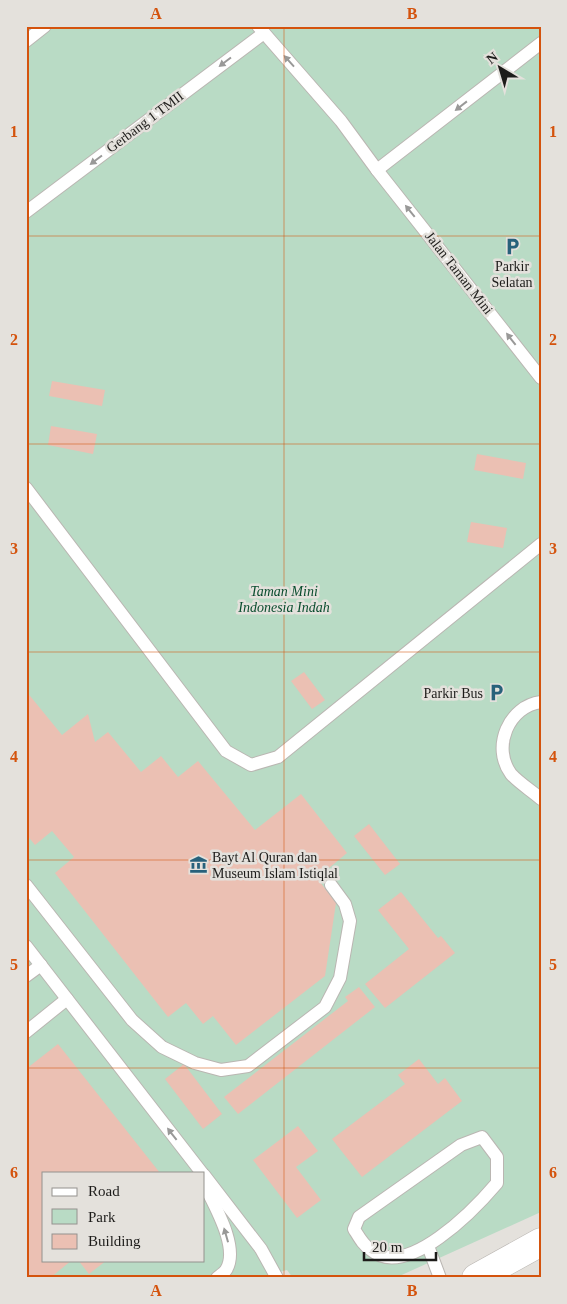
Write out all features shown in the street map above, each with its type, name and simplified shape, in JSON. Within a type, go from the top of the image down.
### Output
[{"type":"main road","points":[[476,1278],[541,1242]]},
{"type":"lane","points":[[26,41],[44,26]]},
{"type":"lane","name":"Jalan Taman Mini","points":[[261,30],[341,121],[541,378]]},
{"type":"lane","name":"Gerbang 1 TMII","points":[[29,204],[261,30]]},
{"type":"lane","points":[[378,170],[541,43]]},
{"type":"lane","points":[[26,488],[226,751],[252,764],[278,757],[541,544]]},
{"type":"lane","points":[[541,702],[531,703],[512,717],[503,736],[503,756],[511,773],[541,799]]},
{"type":"lane","points":[[26,885],[132,1020],[162,1047],[195,1064],[221,1070],[248,1066],[325,1007],[340,978],[350,921],[345,904],[330,885]]},
{"type":"lane","points":[[26,946],[200,1172]]},
{"type":"lane","points":[[26,976],[41,965]]},
{"type":"lane","points":[[26,1032],[67,999]]},
{"type":"lane","points":[[482,1137],[497,1157],[497,1183],[481,1202],[428,1246],[410,1254],[387,1258],[372,1252],[362,1242],[354,1229],[359,1217],[461,1145],[482,1137]]},
{"type":"lane","points":[[205,1178],[261,1249],[277,1278]]},
{"type":"lane","points":[[205,1184],[225,1228],[232,1254],[226,1271],[217,1278]]},
{"type":"lane","points":[[428,1246],[440,1278]]},
{"type":"green space","name":"Taman Mini Indonesia Indah","points":[[26,26],[541,26],[541,1212],[395,1278],[293,1278],[287,1270],[257,1278],[26,1278]]},
{"type":"building","points":[[52,381],[105,390],[102,406],[49,396]]},
{"type":"building","points":[[51,426],[97,434],[93,454],[48,445]]},
{"type":"building","points":[[477,454],[526,463],[523,479],[474,470]]},
{"type":"building","points":[[471,522],[507,528],[503,548],[467,542]]},
{"type":"building","points":[[304,672],[325,700],[312,709],[291,681]]},
{"type":"building","name":"Bayt Al Quran dan Museum Islam Istiqlal","points":[[26,691],[62,735],[88,714],[95,742],[108,732],[141,772],[161,756],[178,777],[198,761],[255,830],[301,794],[347,853],[317,878],[336,903],[325,976],[236,1045],[213,1016],[203,1024],[186,1003],[168,1017],[55,873],[74,857],[52,831],[35,845],[26,834]]},
{"type":"building","points":[[369,824],[400,864],[385,875],[354,836]]},
{"type":"building","points":[[401,892],[438,938],[441,936],[455,953],[385,1008],[365,984],[409,949],[378,910]]},
{"type":"building","points":[[359,987],[375,1007],[238,1114],[224,1097],[348,1001],[345,997]]},
{"type":"building","points":[[58,1044],[159,1172],[42,1172],[42,1262],[70,1262],[50,1278],[26,1278],[26,1069]]},
{"type":"building","points":[[419,1059],[438,1084],[445,1078],[462,1101],[362,1177],[332,1139],[405,1084],[398,1075]]},
{"type":"building","points":[[184,1064],[222,1114],[203,1129],[165,1079]]},
{"type":"building","points":[[298,1126],[318,1151],[296,1167],[321,1200],[297,1218],[253,1160]]},
{"type":"building","points":[[80,1262],[104,1262],[89,1274]]},
{"type":"place","name":"Parkir Selatan","points":[[512,246]]},
{"type":"place","name":"Parkir Bus","points":[[497,693]]},
{"type":"place","name":"Bayt Al Quran dan Museum Islam Istiqlal","points":[[198,865]]}]
